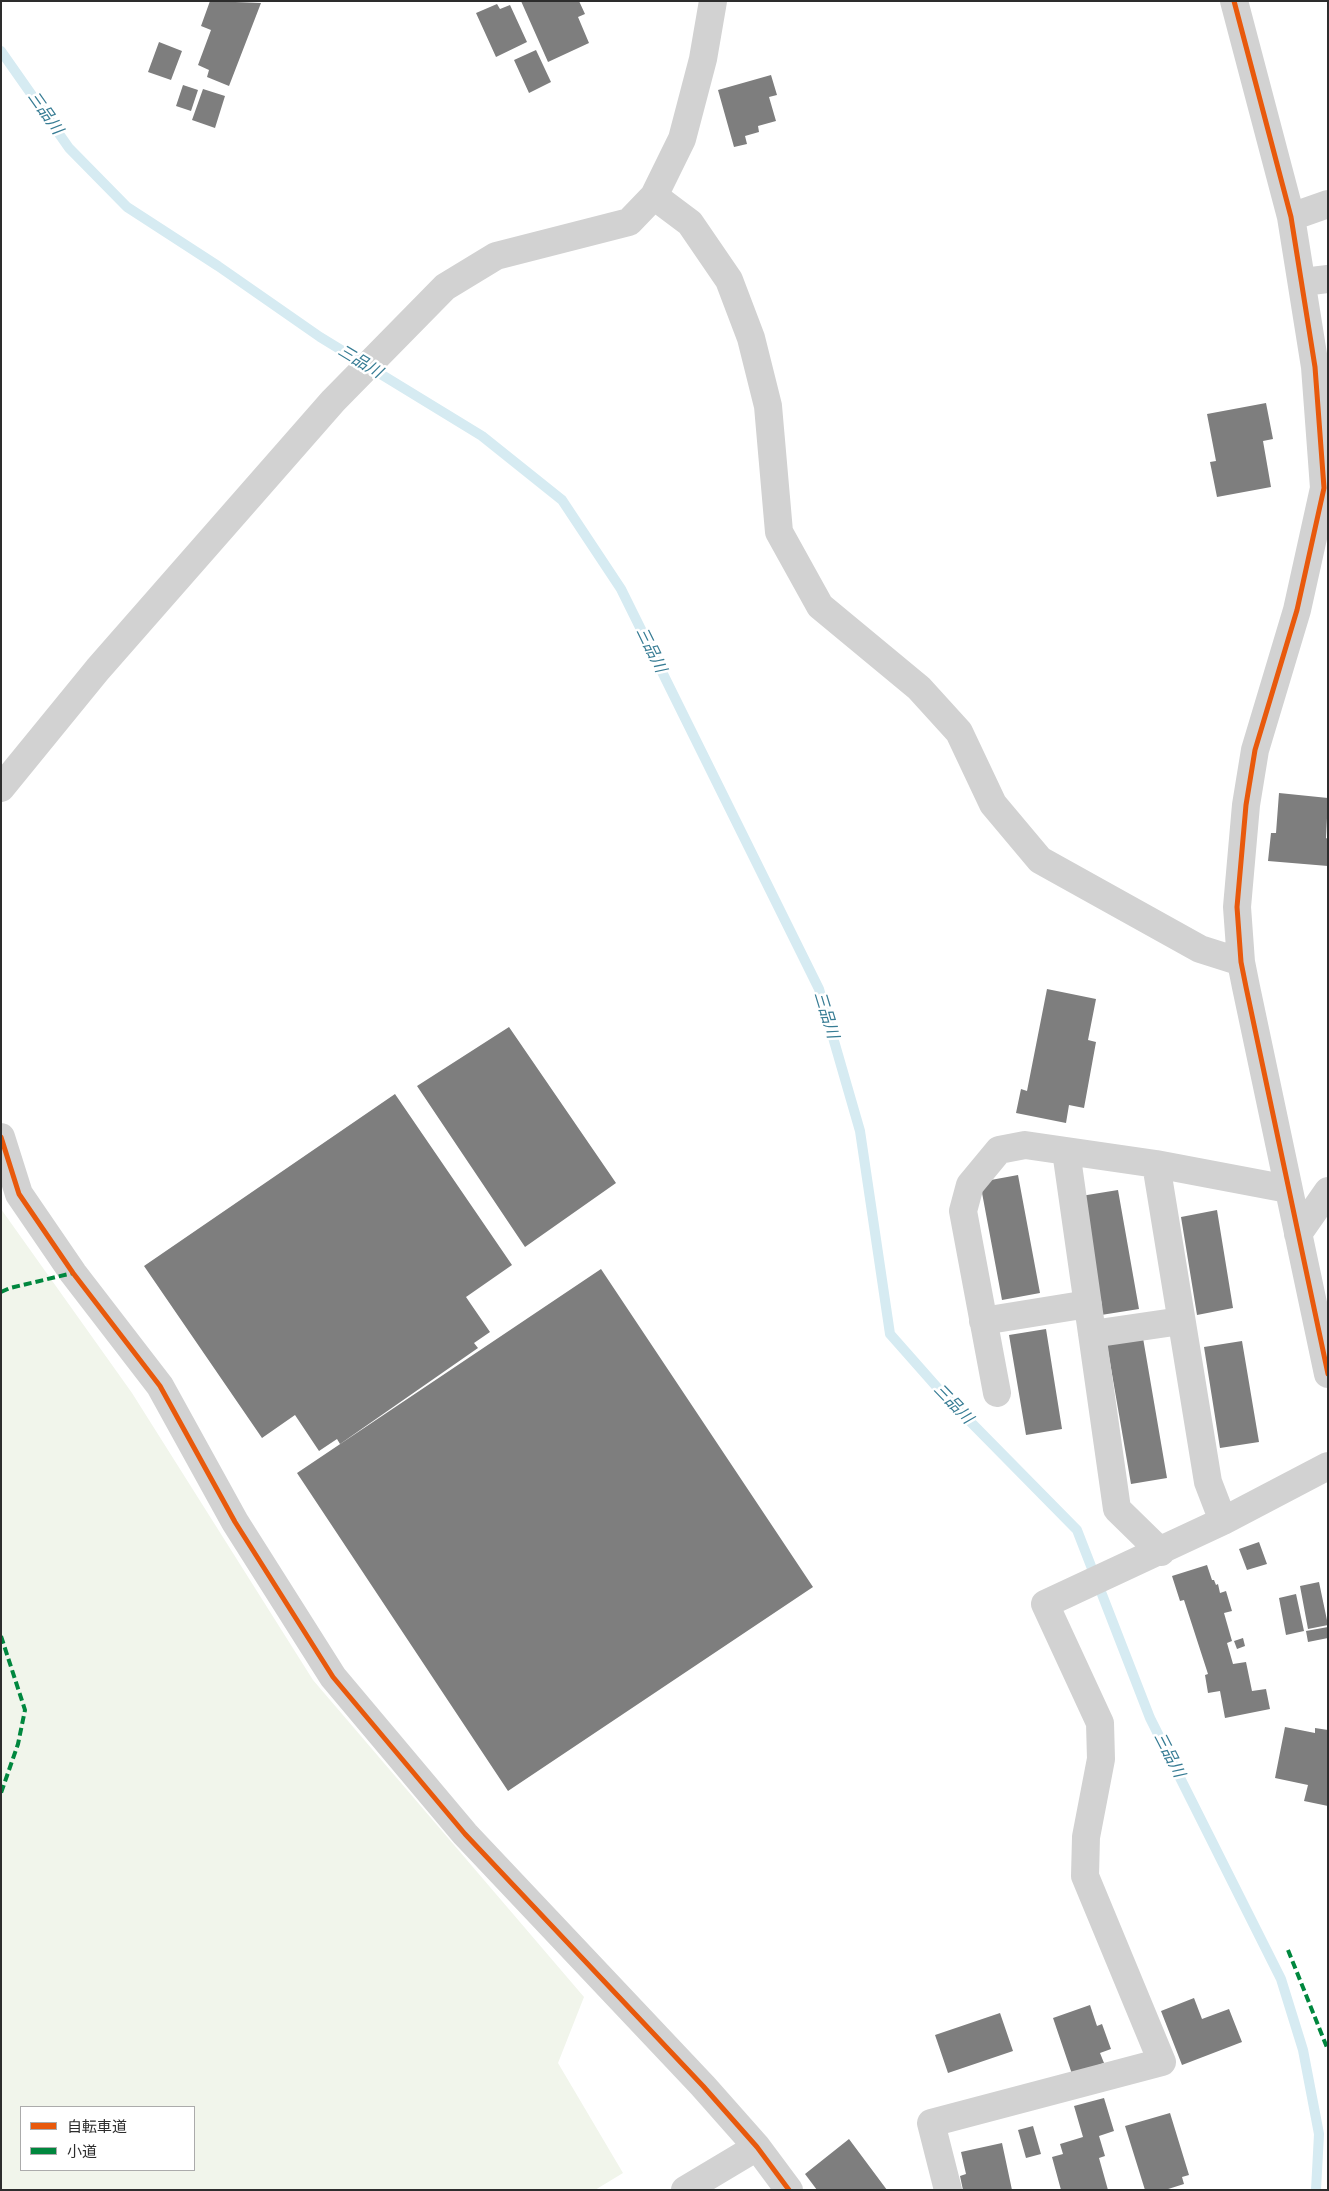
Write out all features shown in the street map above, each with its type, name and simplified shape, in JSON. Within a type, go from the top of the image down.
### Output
[{"type":"street","points":[[1,788],[98,669],[333,401],[445,287],[496,256],[629,222],[654,196],[682,139],[703,59],[713,1]]},
{"type":"street","points":[[1234,1],[1291,217],[1315,280],[1315,367],[1324,488],[1298,610],[1255,750],[1246,805],[1237,907],[1241,962],[1328,1374]]},
{"type":"street","points":[[654,196],[690,223],[729,280],[751,338],[768,406],[778,532],[820,606],[919,688],[960,732],[993,804],[1040,860],[1200,949],[1241,962]]},
{"type":"street","points":[[1291,217],[1328,204]]},
{"type":"street","points":[[1,1137],[19,1194],[73,1273],[160,1386],[235,1522],[333,1677],[465,1834],[703,2086],[757,2147],[789,2190]]},
{"type":"street","points":[[997,1393],[963,1211],[970,1185],[999,1150],[1025,1145],[1156,1164],[1288,1189]]},
{"type":"street","points":[[1066,1151],[1117,1509],[1161,1552]]},
{"type":"street","points":[[1156,1164],[1208,1482],[1223,1522]]},
{"type":"street","points":[[1298,1234],[1328,1192]]},
{"type":"street","points":[[983,1321],[1088,1304]]},
{"type":"street","points":[[1092,1334],[1182,1321]]},
{"type":"street","points":[[948,2190],[931,2123],[1162,2062],[1085,1876],[1086,1837],[1101,1760],[1100,1724],[1046,1604],[1223,1522],[1328,1466]]},
{"type":"street","points":[[686,2190],[757,2147]]},
{"type":"shaded area","points":[[1,1209],[132,1393],[313,1680],[584,1997],[558,2063],[623,2173],[595,2190],[1,2190]]},
{"type":"building","points":[[210,1],[261,3],[229,86],[207,77],[209,70],[198,65],[211,30],[201,26]]},
{"type":"building","points":[[521,1],[579,1],[585,14],[578,17],[589,43],[548,62]]},
{"type":"building","points":[[497,4],[500,9],[510,5],[527,42],[496,57],[476,13]]},
{"type":"building","points":[[159,42],[182,51],[171,80],[148,72]]},
{"type":"building","points":[[536,50],[551,82],[529,93],[514,60]]},
{"type":"building","points":[[771,75],[777,95],[769,97],[776,121],[758,126],[759,132],[745,136],[747,144],[734,147],[718,90]]},
{"type":"building","points":[[183,85],[198,90],[191,111],[176,106]]},
{"type":"building","points":[[203,89],[225,96],[215,128],[192,120]]},
{"type":"building","points":[[1266,403],[1273,439],[1263,441],[1271,487],[1217,497],[1210,462],[1216,461],[1207,414]]},
{"type":"building","points":[[1279,793],[1328,798],[1326,838],[1328,839],[1328,866],[1268,861],[1271,833],[1276,833]]},
{"type":"building","points":[[1047,989],[1096,999],[1088,1040],[1096,1042],[1084,1108],[1069,1105],[1066,1123],[1016,1113],[1021,1089],[1027,1091]]},
{"type":"building","points":[[509,1027],[616,1183],[525,1247],[417,1086]]},
{"type":"building","points":[[395,1094],[512,1265],[466,1297],[490,1332],[474,1343],[478,1348],[340,1444],[337,1439],[319,1451],[295,1415],[262,1438],[144,1266]]},
{"type":"building","points":[[1018,1175],[1040,1293],[1002,1300],[980,1182]]},
{"type":"building","points":[[1118,1190],[1139,1309],[1101,1315],[1081,1196]]},
{"type":"building","points":[[1217,1210],[1233,1308],[1197,1315],[1181,1217]]},
{"type":"building","points":[[601,1269],[813,1587],[508,1791],[297,1473]]},
{"type":"building","points":[[1046,1329],[1062,1429],[1026,1435],[1009,1335]]},
{"type":"building","points":[[1143,1338],[1167,1478],[1131,1484],[1107,1345]]},
{"type":"building","points":[[1242,1341],[1259,1442],[1220,1448],[1204,1347]]},
{"type":"building","points":[[1259,1542],[1267,1564],[1247,1570],[1239,1549]]},
{"type":"building","points":[[1207,1565],[1212,1580],[1214,1580],[1216,1585],[1218,1584],[1220,1593],[1226,1591],[1232,1611],[1224,1613],[1232,1641],[1227,1643],[1233,1664],[1246,1662],[1252,1691],[1266,1689],[1270,1709],[1225,1718],[1220,1691],[1208,1693],[1205,1675],[1208,1674],[1184,1600],[1180,1601],[1172,1576]]},
{"type":"building","points":[[1319,1582],[1328,1625],[1308,1629],[1300,1586]]},
{"type":"building","points":[[1296,1594],[1304,1631],[1286,1635],[1279,1598]]},
{"type":"building","points":[[1328,1627],[1328,1638],[1308,1642],[1306,1631]]},
{"type":"building","points":[[1243,1638],[1245,1646],[1237,1649],[1234,1641]]},
{"type":"building","points":[[1285,1727],[1315,1733],[1315,1728],[1328,1730],[1328,1806],[1304,1801],[1308,1785],[1275,1778]]},
{"type":"building","points":[[1194,1998],[1202,2019],[1229,2009],[1242,2042],[1182,2065],[1161,2011]]},
{"type":"building","points":[[1090,2005],[1097,2026],[1102,2024],[1111,2049],[1100,2053],[1104,2063],[1072,2074],[1053,2018]]},
{"type":"building","points":[[1000,2013],[1013,2051],[948,2073],[935,2035]]},
{"type":"building","points":[[1104,2098],[1114,2131],[1099,2136],[1105,2156],[1099,2158],[1108,2190],[1061,2190],[1052,2157],[1063,2154],[1060,2144],[1083,2137],[1074,2106]]},
{"type":"building","points":[[1170,2113],[1189,2175],[1182,2177],[1184,2184],[1165,2190],[1145,2190],[1125,2126]]},
{"type":"building","points":[[1033,2126],[1041,2154],[1026,2158],[1018,2130]]},
{"type":"building","points":[[849,2139],[887,2190],[817,2190],[805,2174]]},
{"type":"building","points":[[1002,2143],[1012,2190],[963,2190],[960,2176],[966,2174],[961,2152]]},
{"type":"waterway","name":"三品川","points":[[1,51],[69,148],[127,207],[218,266],[320,337],[482,436],[562,500],[621,589],[819,989],[860,1131],[890,1334],[943,1394],[1077,1530],[1150,1718],[1281,1979],[1303,2050],[1319,2134],[1316,2190]]},
{"type":"marked path","points":[[1,1292],[10,1288],[73,1273]]},
{"type":"marked path","points":[[1,1636],[25,1710],[18,1744],[1,1793]]},
{"type":"marked path","points":[[1288,1950],[1328,2050]]},
{"type":"cycle path","points":[[1234,1],[1291,217],[1315,367],[1324,488],[1297,610],[1255,750],[1246,805],[1237,907],[1241,962],[1328,1374]]},
{"type":"cycle path","points":[[1,1137],[19,1194],[73,1273],[160,1386],[235,1522],[333,1677],[465,1834],[703,2086],[757,2147],[789,2190]]}]
